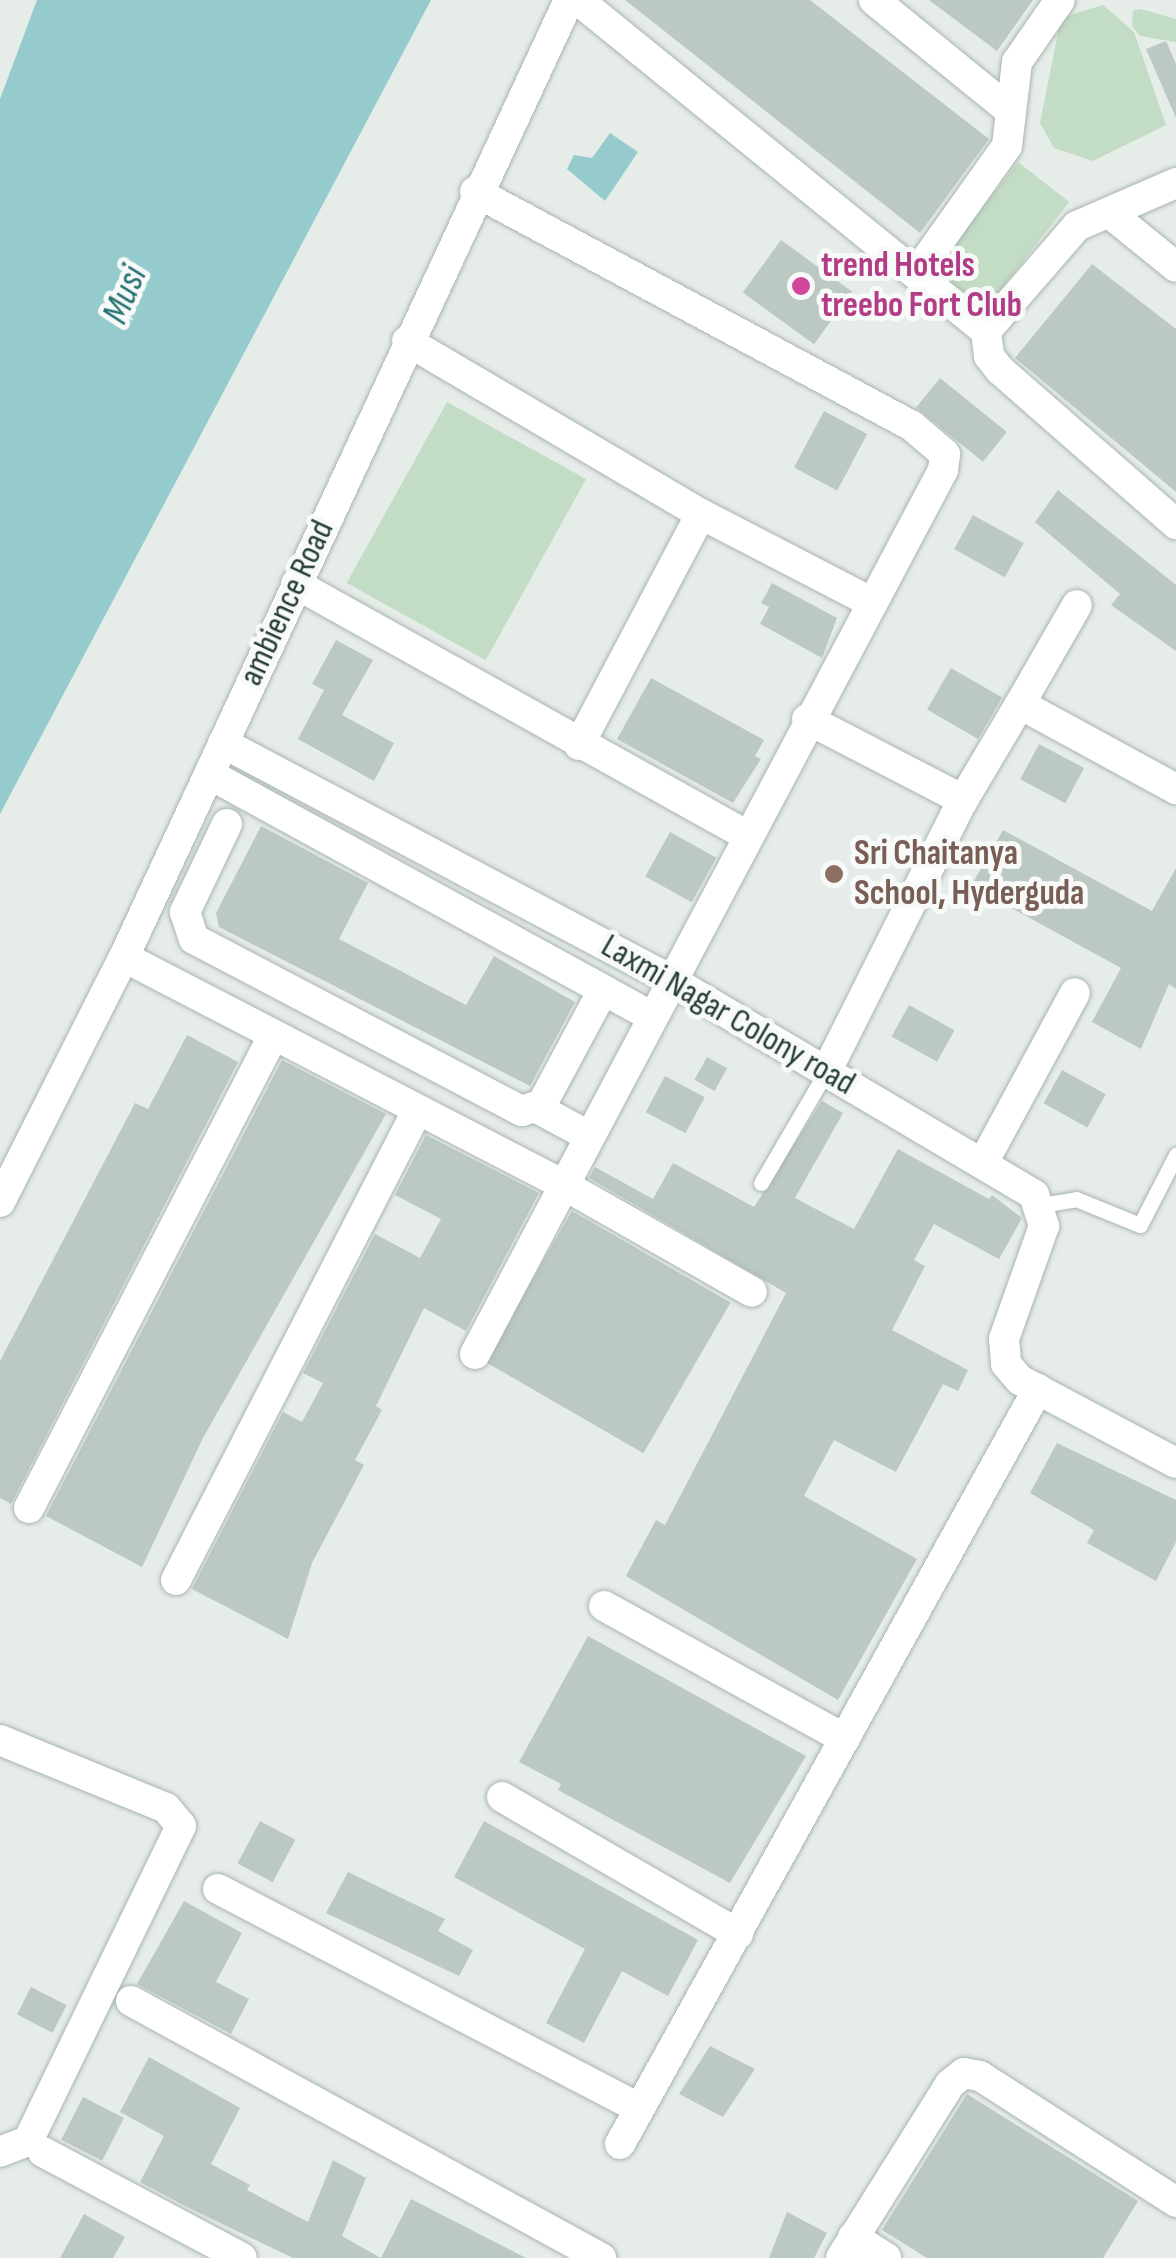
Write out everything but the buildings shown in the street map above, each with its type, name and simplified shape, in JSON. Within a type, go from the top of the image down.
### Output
[{"type":"street","name":"ambience Road","points":[[0,1202],[124,957],[475,192],[568,0]]},
{"type":"street","points":[[578,0],[986,331],[989,356],[1000,370],[1176,524]]},
{"type":"street","points":[[874,0],[1008,109]]},
{"type":"street","points":[[916,274],[1008,146],[1008,109],[1018,62],[1060,0]]},
{"type":"street","points":[[986,331],[1078,226],[1112,215],[1176,183]]},
{"type":"street","points":[[475,192],[944,448],[943,470],[869,601],[475,1354]]},
{"type":"street","points":[[1112,215],[1176,267]]},
{"type":"street","points":[[407,341],[701,514],[869,601]]},
{"type":"street","points":[[578,745],[701,514]]},
{"type":"street","points":[[296,584],[578,745],[746,835]]},
{"type":"street","points":[[827,1070],[963,800],[1077,604]]},
{"type":"street","points":[[1020,704],[1176,789]]},
{"type":"street","points":[[807,720],[963,800]]},
{"type":"street","name":"Laxmi Nagar Colony road","points":[[223,742],[671,980],[983,1164],[1040,1205]]},
{"type":"street","points":[[208,774],[651,1016]]},
{"type":"street","points":[[227,824],[185,912],[186,928],[194,938],[522,1111],[537,1108],[587,1135]]},
{"type":"street","points":[[124,957],[416,1113],[564,1186],[752,1292]]},
{"type":"street","points":[[537,1108],[603,990]]},
{"type":"street","points":[[983,1164],[1075,993]]},
{"type":"street","points":[[28,1508],[273,1036]]},
{"type":"street","points":[[176,1580],[416,1113]]},
{"type":"street","points":[[1040,1205],[1044,1226],[1004,1339],[1006,1364],[1038,1389],[1176,1464]]},
{"type":"street","points":[[620,2144],[1038,1389]]},
{"type":"street","points":[[604,1606],[845,1739]]},
{"type":"street","points":[[0,1740],[166,1808],[181,1826],[28,2141],[0,2152]]},
{"type":"street","points":[[502,1797],[738,1934]]},
{"type":"street","points":[[218,1889],[638,2108]]},
{"type":"street","points":[[132,2002],[568,2250],[602,2258]]},
{"type":"street","points":[[886,2258],[847,2248],[950,2084],[964,2073],[980,2076],[1176,2202]]},
{"type":"street","points":[[43,2152],[242,2258]]},
{"type":"lane","points":[[760,1183],[827,1070]]},
{"type":"lane","points":[[1040,1205],[1076,1200],[1140,1224],[1176,1155]]},
{"type":"green space","points":[[1103,5],[1134,32],[1166,125],[1093,161],[1054,148],[1040,123],[1061,18]]},
{"type":"green space","points":[[1141,9],[1176,19],[1176,42],[1140,36],[1132,26],[1133,11]]},
{"type":"green space","points":[[1018,162],[1069,202],[985,309],[934,269]]},
{"type":"green space","points":[[447,402],[586,479],[486,660],[347,583]]},
{"type":"water","name":"Musi","points":[[37,0],[431,0],[0,814],[0,99]]},
{"type":"water","points":[[610,133],[638,152],[605,201],[567,169],[574,155],[592,158]]},
{"type":"place","name":"trend Hotels treebo Fort Club","points":[[801,286]]},
{"type":"place","name":"Sri Chaitanya School, Hyderguda","points":[[834,874]]}]
